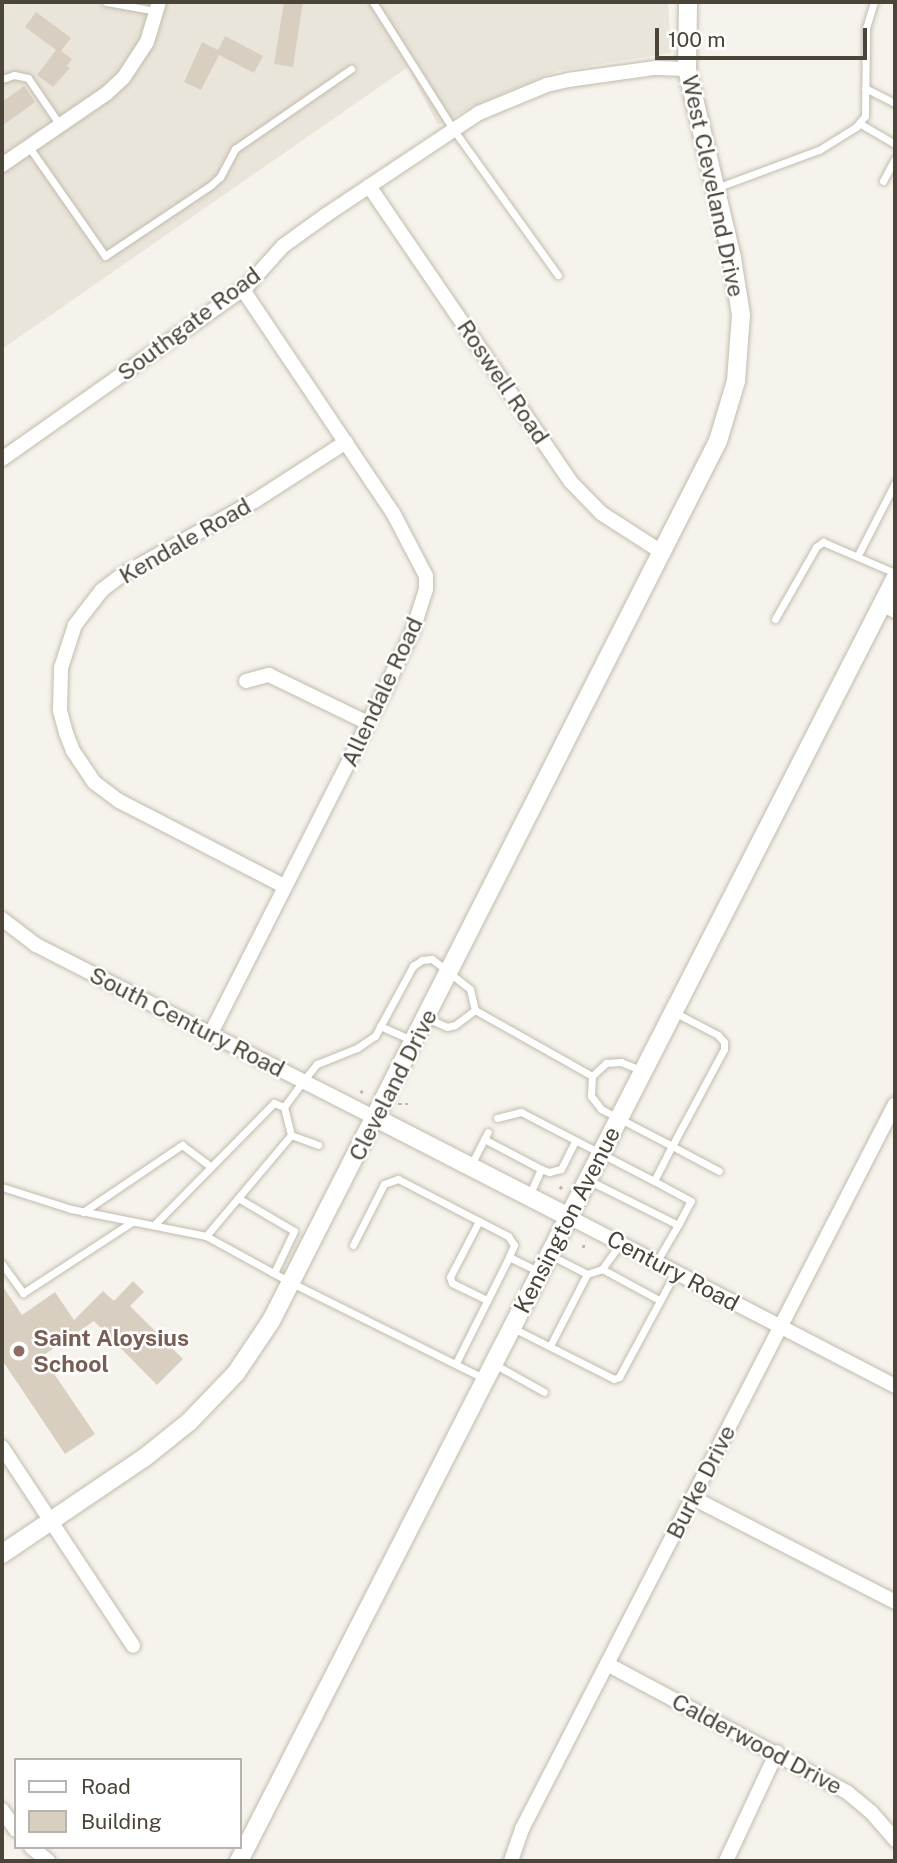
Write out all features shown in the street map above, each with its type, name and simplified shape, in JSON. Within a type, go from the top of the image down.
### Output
[{"type":"street","name":"West Cleveland Drive","points":[[676,527],[718,441],[730,407],[739,353],[737,280],[687,69],[688,2]]},
{"type":"street","points":[[2,166],[124,77],[147,42],[158,7]]},
{"type":"street","name":"Southgate Road","points":[[2,459],[243,290],[284,246],[453,129],[503,102],[547,85],[610,72],[656,68],[687,69]]},
{"type":"street","name":"Roswell Road","points":[[369,186],[571,482],[601,513],[663,553]]},
{"type":"street","name":"Allendale Road","points":[[211,1033],[413,630],[423,604],[426,576],[393,513],[243,290]]},
{"type":"street","name":"Kendale Road","points":[[284,886],[131,807],[94,782],[73,751],[66,733],[60,710],[61,668],[75,625],[102,590],[122,575],[256,500],[346,442]]},
{"type":"street","name":"Cleveland Drive","points":[[2,1555],[144,1458],[212,1400],[246,1359],[292,1283],[676,527]]},
{"type":"street","name":"Kensington Avenue","points":[[239,1861],[674,1012],[889,608],[895,579]]},
{"type":"street","points":[[246,681],[269,675],[368,723]]},
{"type":"street","name":"South Century Road","points":[[2,919],[36,945],[376,1118]]},
{"type":"street","name":"Burke Drive","points":[[511,1861],[522,1829],[781,1328],[892,1134],[895,1104]]},
{"type":"street","name":"Century Road","points":[[376,1118],[676,1270],[895,1387]]},
{"type":"street","points":[[2,1447],[133,1646]]},
{"type":"street","points":[[693,1498],[895,1602]]},
{"type":"street","name":"Calderwood Drive","points":[[607,1664],[777,1752],[847,1792],[871,1812],[895,1840]]},
{"type":"street","points":[[726,1861],[777,1752]]},
{"type":"street","points":[[2,1810],[14,1827]]},
{"type":"street","points":[[33,1849],[48,1861]]},
{"type":"lane","points":[[106,2],[158,7]]},
{"type":"lane","points":[[373,2],[453,129],[558,275]]},
{"type":"lane","points":[[715,188],[819,150],[865,116],[866,28],[874,2]]},
{"type":"lane","points":[[29,147],[105,256],[211,185],[220,177],[235,149],[351,69]]},
{"type":"lane","points":[[2,79],[15,75],[28,78],[60,125]]},
{"type":"lane","points":[[865,88],[895,103]]},
{"type":"lane","points":[[859,123],[895,144]]},
{"type":"lane","points":[[883,181],[895,158]]},
{"type":"lane","points":[[858,555],[895,483]]},
{"type":"lane","points":[[775,619],[818,544],[828,542],[895,573]]},
{"type":"lane","points":[[291,1135],[285,1107],[303,1081],[317,1064],[357,1048],[375,1036],[413,966],[422,960],[432,959],[470,989],[475,1010],[592,1076]]},
{"type":"lane","points":[[427,1018],[447,1027],[465,1020],[475,1010]]},
{"type":"lane","points":[[654,1181],[724,1049],[724,1042],[718,1035],[674,1012]]},
{"type":"lane","points":[[380,1026],[415,1041]]},
{"type":"lane","points":[[644,1071],[612,1062],[599,1067],[592,1076],[589,1090],[593,1101],[719,1171]]},
{"type":"lane","points":[[154,1226],[274,1103],[285,1107]]},
{"type":"lane","points":[[497,1118],[521,1112],[691,1201],[657,1261]]},
{"type":"lane","points":[[291,1135],[317,1145]]},
{"type":"lane","points":[[206,1236],[291,1135]]},
{"type":"lane","points":[[470,1166],[486,1136],[549,1172],[561,1169],[575,1142]]},
{"type":"lane","points":[[83,1212],[182,1145],[211,1167]]},
{"type":"lane","points":[[528,1196],[541,1169]]},
{"type":"lane","points":[[353,1245],[384,1184],[398,1179],[508,1236],[514,1245],[456,1363]]},
{"type":"lane","points":[[588,1180],[678,1224]]},
{"type":"lane","points":[[2,1187],[83,1212],[206,1236],[292,1283],[456,1363],[544,1392]]},
{"type":"lane","points":[[238,1198],[295,1231],[274,1273]]},
{"type":"lane","points":[[2,1264],[23,1293],[133,1221]]},
{"type":"lane","points":[[479,1221],[450,1277],[452,1283],[487,1300]]},
{"type":"lane","points":[[550,1346],[587,1274],[602,1269],[621,1243]]},
{"type":"lane","points":[[550,1254],[587,1274]]},
{"type":"lane","points":[[509,1257],[541,1272]]},
{"type":"lane","points":[[602,1269],[660,1300]]},
{"type":"lane","points":[[513,1327],[614,1379],[620,1377],[676,1270]]},
{"type":"path","points":[[397,1104],[408,1104]]},
{"type":"path","points":[[583,1248],[584,1241]]},
{"type":"shaded area","points":[[2,2],[668,2],[671,53],[557,71],[474,106],[438,125],[408,67],[2,349]]},
{"type":"building","points":[[284,2],[303,2],[293,67],[274,64]]},
{"type":"building","points":[[36,12],[71,38],[61,51],[72,59],[67,66],[70,68],[53,87],[37,75],[56,50],[25,27]]},
{"type":"building","points":[[225,36],[263,56],[254,73],[219,55],[201,90],[184,82],[202,42],[218,50]]},
{"type":"building","points":[[24,86],[35,102],[2,126],[2,102]]},
{"type":"building","points":[[133,1281],[144,1292],[130,1306],[183,1359],[157,1385],[94,1321],[42,1356],[95,1434],[65,1454],[2,1360],[2,1285],[22,1315],[55,1292],[74,1320],[103,1291],[114,1301]]},
{"type":"place","name":"Saint Aloysius School","points":[[19,1351]]}]
